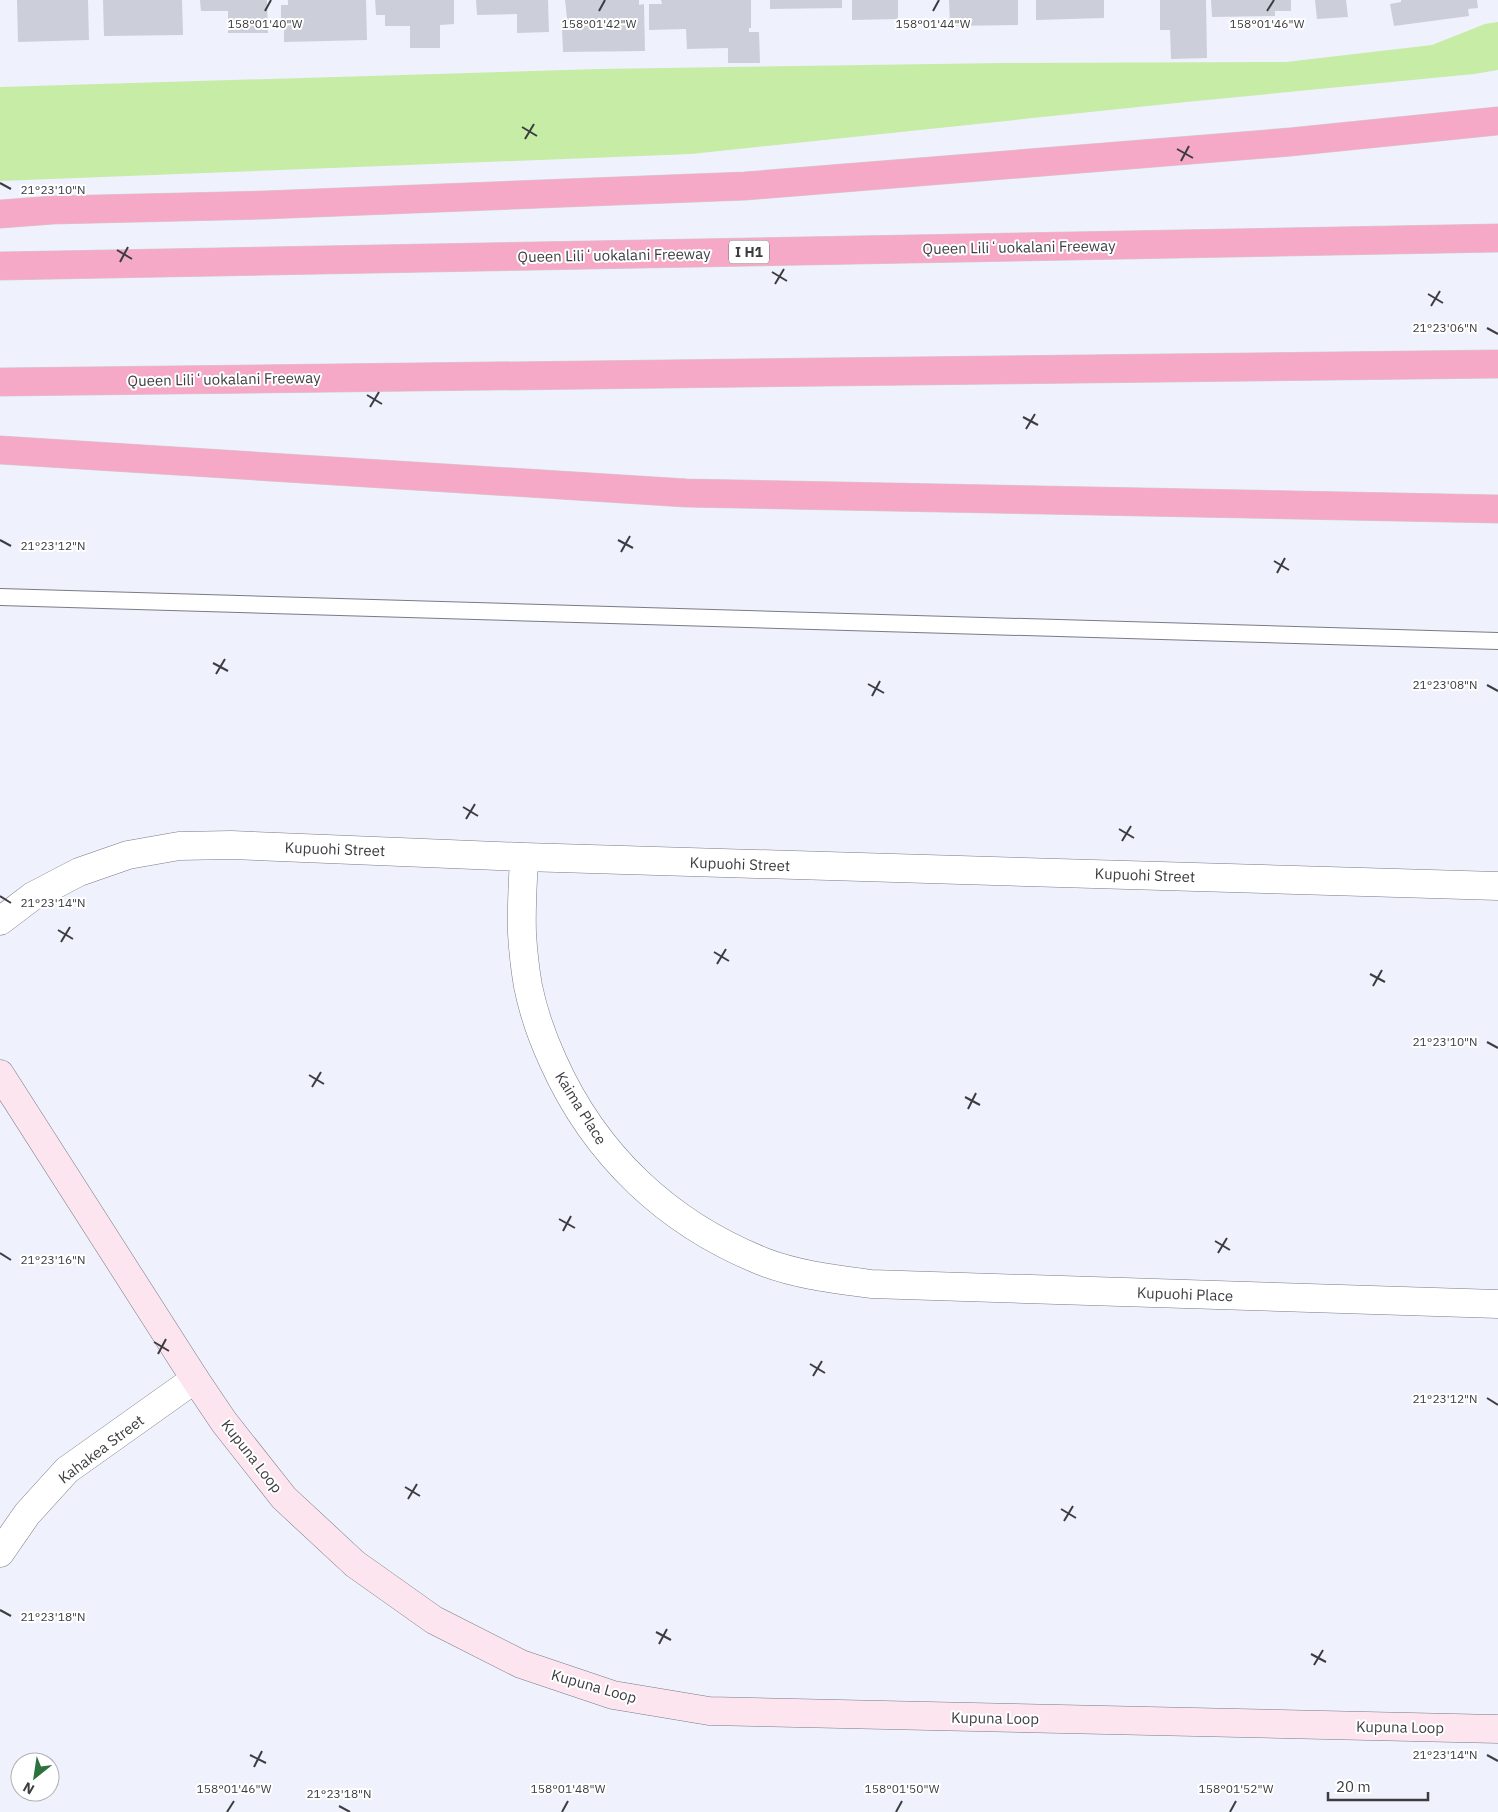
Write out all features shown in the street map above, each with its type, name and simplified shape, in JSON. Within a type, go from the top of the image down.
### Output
[{"type":"highway","points":[[0,214],[53,210],[745,186],[1270,143],[1498,122]]},
{"type":"highway","name":"Queen Liliʻuokalani Freeway","points":[[0,266],[1498,238]]},
{"type":"highway","name":"Queen Liliʻuokalani Freeway","points":[[0,382],[1498,364]]},
{"type":"highway","points":[[0,450],[686,493],[1498,509]]},
{"type":"street","name":"Kupuohi Street","points":[[0,921],[33,896],[79,872],[128,855],[179,846],[231,845],[524,857],[1498,886]]},
{"type":"street","name":"Kaima Place","points":[[524,857],[522,933],[528,987],[543,1039],[565,1088],[594,1134],[629,1175],[670,1211],[716,1240],[774,1265],[818,1277],[871,1284]]},
{"type":"street","name":"Kupuna Loop","points":[[0,1074],[195,1379],[224,1422],[284,1498],[355,1564],[434,1620],[521,1664],[613,1695],[709,1711],[1498,1730]]},
{"type":"street","name":"Kupuohi Place","points":[[871,1284],[1498,1304]]},
{"type":"street","name":"Kahakea Street","points":[[0,1553],[27,1514],[67,1470],[195,1379]]},
{"type":"lane","points":[[0,597],[1498,641]]},
{"type":"green space","points":[[1498,22],[1498,70],[1474,74],[691,154],[0,181],[0,87],[600,69],[1004,63],[1286,62],[1432,45],[1485,24]]},
{"type":"building","points":[[17,0],[88,0],[89,40],[18,42]]},
{"type":"building","points":[[103,0],[182,0],[183,35],[104,36]]},
{"type":"building","points":[[200,0],[267,0],[268,33],[228,33],[228,11],[201,11]]},
{"type":"building","points":[[288,0],[366,0],[367,40],[284,42],[284,28],[281,28],[281,5],[288,5]]},
{"type":"building","points":[[375,0],[454,0],[454,24],[440,25],[440,48],[410,48],[410,26],[385,26],[385,15],[376,15]]},
{"type":"building","points":[[476,0],[548,0],[549,32],[517,33],[517,14],[477,15]]},
{"type":"building","points":[[565,0],[639,0],[639,5],[644,4],[645,51],[563,52],[562,29],[568,28]]},
{"type":"building","points":[[661,0],[751,0],[751,28],[749,28],[749,32],[759,32],[760,63],[728,63],[728,48],[687,49],[686,29],[649,30],[649,4],[662,4]]},
{"type":"building","points":[[770,0],[842,0],[842,8],[770,9]]},
{"type":"building","points":[[852,0],[898,0],[898,19],[852,20]]},
{"type":"building","points":[[949,0],[1018,0],[1018,25],[950,26]]},
{"type":"building","points":[[1036,0],[1104,0],[1104,18],[1036,20]]},
{"type":"building","points":[[1160,0],[1206,0],[1207,58],[1171,59],[1170,30],[1160,30]]},
{"type":"building","points":[[1211,0],[1291,0],[1291,11],[1275,11],[1275,16],[1212,17]]},
{"type":"building","points":[[1315,0],[1346,0],[1348,17],[1317,19]]},
{"type":"building","points":[[1401,0],[1477,0],[1478,8],[1468,9],[1469,16],[1394,26],[1390,4],[1401,2]]}]
